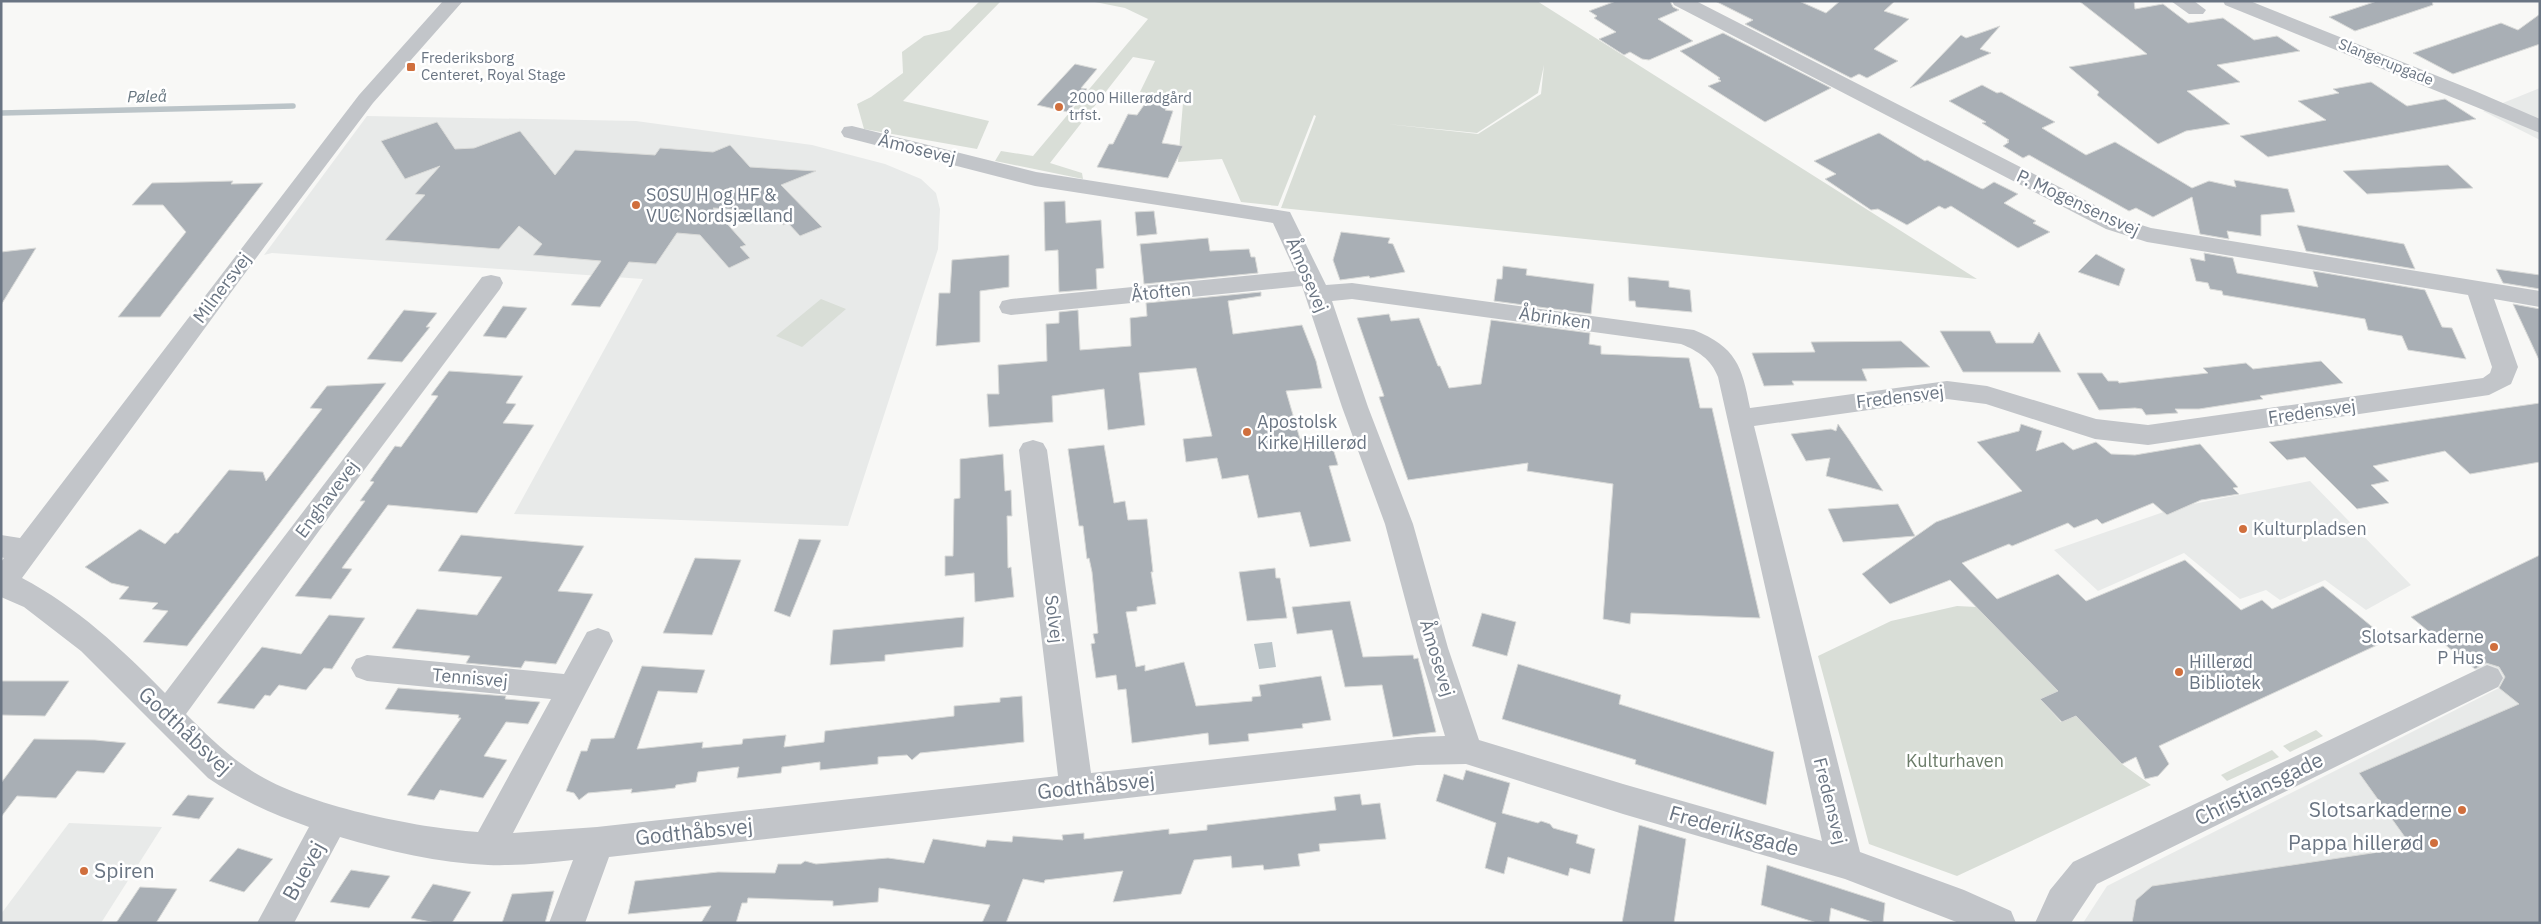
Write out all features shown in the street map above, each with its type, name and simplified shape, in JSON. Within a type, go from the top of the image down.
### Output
[{"type":"street","name":"Milnersvej","points":[[2,584],[15,547],[257,241],[366,99],[454,1]]},
{"type":"street","name":"P. Mogensensvej","points":[[1681,1],[2114,224],[2147,235],[2540,299]]},
{"type":"street","name":"Slangerupgade","points":[[2232,1],[2468,94],[2540,126]]},
{"type":"street","name":"Åmosevej","points":[[852,132],[1035,179],[1282,217],[1315,285],[1355,407],[1399,524],[1432,648],[1466,750]]},
{"type":"street","name":"Enghavevej","points":[[166,716],[322,505],[490,283]]},
{"type":"street","name":"Åtoften","points":[[1011,307],[1315,285]]},
{"type":"street","name":"Åbrinken","points":[[1315,285],[1685,336],[1703,342],[1717,351],[1729,367],[1740,419]]},
{"type":"street","name":"Fredensvej","points":[[1845,863],[1740,419],[1947,390],[1987,395],[2095,429],[2148,435],[2490,386],[2502,378],[2505,367],[2478,288]]},
{"type":"street","name":"Solvej","points":[[1033,450],[1076,788]]},
{"type":"street","name":"Godthåbsvej","points":[[2,584],[56,611],[128,677],[222,770],[257,792],[332,819],[433,842],[487,849],[597,843],[1417,751],[1466,750]]},
{"type":"street","points":[[487,849],[598,641]]},
{"type":"street","name":"Tennisvej","points":[[367,668],[573,688]]},
{"type":"street","name":"Christiansgade","points":[[2053,923],[2063,902],[2085,873],[2487,678]]},
{"type":"street","name":"Frederiksgade","points":[[1466,750],[1623,799],[1845,863],[1964,907],[1998,923]]},
{"type":"street","name":"Buevej","points":[[275,923],[332,819]]},
{"type":"street","points":[[567,923],[597,843]]},
{"type":"shaded area","points":[[2540,88],[2540,140],[2483,111]]},
{"type":"shaded area","points":[[367,116],[636,121],[812,145],[885,164],[921,179],[936,193],[940,209],[938,249],[848,526],[514,514],[643,279],[272,253],[264,255]]},
{"type":"shaded area","points":[[2310,481],[2411,585],[2366,610],[2325,580],[2280,600],[2266,590],[2240,599],[2184,553],[2098,591],[2054,550],[2178,507]]},
{"type":"shaded area","points":[[2540,555],[2540,923],[2083,923],[2107,886],[2499,688],[2411,617]]},
{"type":"shaded area","points":[[1272,642],[1276,667],[1259,669],[1254,644]]},
{"type":"shaded area","name":"Spiren","points":[[69,823],[162,827],[101,923],[1,923],[1,914]]},
{"type":"green space","points":[[980,1],[1001,1],[903,101],[989,121],[977,149],[864,129],[857,104],[871,97],[903,73],[902,52],[924,36],[950,30]]},
{"type":"green space","points":[[1090,1],[1537,1],[1977,279],[1281,208],[1316,116],[1314,115],[1278,206],[1241,202],[1222,159],[1178,162],[1183,103],[1140,92],[1155,61],[1133,57],[1050,163],[1082,173],[1083,179],[995,161],[1001,151],[1033,156],[1148,19],[1125,8]],"holes":[[[1544,65],[1541,94],[1478,134],[1387,124],[1477,133],[1538,93]]]},
{"type":"green space","points":[[821,299],[846,309],[802,347],[776,336]]},
{"type":"green space","name":"Kulturhaven","points":[[1957,606],[1977,607],[2058,691],[2040,699],[2061,722],[2076,716],[2122,764],[2151,785],[1957,876],[1869,844],[1818,656],[1891,621]]},
{"type":"green space","points":[[2316,730],[2323,736],[2290,752],[2283,746]]},
{"type":"green space","points":[[2272,750],[2279,757],[2227,781],[2221,775]]},
{"type":"building","points":[[1616,1],[1670,1],[1673,7],[1679,10],[1658,19],[1693,41],[1649,60],[1642,59],[1630,52],[1624,55],[1599,39],[1616,32],[1594,18],[1597,16],[1589,11]]},
{"type":"building","points":[[1715,1],[1799,1],[1826,13],[1840,1],[1895,1],[1884,11],[1909,19],[1874,49],[1898,61],[1867,78],[1859,74],[1851,78],[1745,24],[1753,20]]},
{"type":"building","points":[[2079,1],[2134,1],[2135,9],[2163,4],[2188,23],[2223,18],[2254,40],[2277,36],[2300,51],[2217,65],[2240,82],[2187,91],[2230,124],[2186,131],[2158,144],[2097,95],[2099,92],[2069,67],[2147,54]]},
{"type":"building","points":[[2377,1],[2432,1],[2433,5],[2355,31],[2329,17]]},
{"type":"building","points":[[2540,14],[2540,44],[2453,74],[2413,53],[2501,23],[2518,30]]},
{"type":"building","points":[[2000,26],[1980,49],[1991,53],[1910,88],[1961,35],[1966,38]]},
{"type":"building","points":[[1723,33],[1831,88],[1765,122],[1708,86],[1721,81],[1718,79],[1720,78],[1680,51]]},
{"type":"building","points":[[1075,64],[1097,69],[1081,88],[1087,89],[1068,112],[1037,105]]},
{"type":"building","points":[[2371,82],[2407,106],[2445,99],[2476,119],[2268,157],[2240,136],[2326,120],[2298,101],[2339,93],[2333,89]]},
{"type":"building","points":[[1982,85],[1997,93],[2001,92],[2055,122],[2042,128],[2086,155],[2115,142],[2192,188],[2209,181],[2236,187],[2234,180],[2288,189],[2295,212],[2261,215],[2261,236],[2227,231],[2229,239],[2200,234],[2192,197],[2153,217],[2136,208],[2129,211],[2029,155],[2023,158],[2003,146],[2009,140],[1982,123],[1986,122],[1949,101]]},
{"type":"building","points":[[1151,95],[1173,99],[1165,110],[1173,111],[1162,143],[1183,146],[1168,178],[1097,167],[1109,144],[1113,144],[1128,114],[1137,115]]},
{"type":"building","points":[[437,122],[455,149],[474,148],[520,131],[555,175],[575,150],[655,155],[660,148],[713,152],[730,145],[750,167],[816,171],[781,185],[822,227],[800,236],[788,223],[783,225],[770,212],[713,208],[746,245],[740,247],[750,258],[729,268],[700,235],[677,233],[656,264],[629,262],[600,307],[571,305],[601,261],[533,255],[542,244],[519,226],[499,249],[385,240],[425,195],[415,194],[440,166],[405,179],[381,141]]},
{"type":"building","points":[[1879,133],[1925,161],[1927,160],[1980,188],[1983,189],[1994,182],[2018,194],[2004,203],[2036,221],[2033,223],[2050,232],[2018,248],[1951,206],[1945,209],[1939,206],[1907,225],[1878,209],[1871,210],[1825,179],[1836,174],[1814,161]]},
{"type":"building","points":[[2448,165],[2473,188],[2367,194],[2343,171]]},
{"type":"building","points":[[233,181],[231,184],[263,183],[160,317],[118,317],[186,232],[163,205],[132,205],[152,183]]},
{"type":"building","points":[[1065,201],[1066,223],[1101,220],[1104,268],[1096,269],[1097,289],[1059,292],[1058,250],[1045,251],[1044,202]]},
{"type":"building","points":[[1154,211],[1157,234],[1137,236],[1135,212]]},
{"type":"building","points":[[2297,225],[2404,244],[2415,269],[2306,251]]},
{"type":"building","points":[[1341,232],[1390,238],[1388,243],[1393,244],[1405,272],[1370,278],[1369,276],[1340,280],[1333,260]]},
{"type":"building","points":[[1208,238],[1210,251],[1249,249],[1251,257],[1255,257],[1258,273],[1144,284],[1140,244]]},
{"type":"building","points":[[36,248],[1,305],[1,252]]},
{"type":"building","points":[[2204,253],[2233,258],[2237,273],[2318,287],[2313,271],[2425,290],[2442,327],[2452,328],[2466,359],[2408,350],[2402,336],[2368,330],[2365,319],[2223,295],[2222,291],[2210,289],[2208,283],[2196,281],[2190,258],[2205,261]]},
{"type":"building","points":[[2096,254],[2125,269],[2119,286],[2078,272]]},
{"type":"building","points":[[1009,255],[1009,287],[980,291],[980,342],[936,346],[939,293],[950,293],[952,260]]},
{"type":"building","points":[[1503,266],[1527,269],[1526,275],[1594,284],[1591,314],[1494,301],[1497,279],[1502,279]]},
{"type":"building","points":[[2496,269],[2540,275],[2540,289],[2503,283]]},
{"type":"building","points":[[1628,277],[1669,281],[1669,287],[1690,290],[1692,312],[1636,307],[1635,301],[1629,301]]},
{"type":"building","points":[[1261,292],[1261,296],[1228,301],[1233,334],[1302,325],[1316,361],[1322,388],[1286,391],[1300,439],[1329,435],[1338,465],[1329,466],[1351,541],[1310,547],[1300,512],[1258,518],[1248,475],[1222,479],[1217,458],[1186,462],[1183,439],[1212,436],[1196,368],[1139,373],[1145,425],[1108,430],[1104,389],[1052,396],[1053,422],[989,427],[987,394],[999,394],[998,365],[1047,361],[1046,324],[1059,323],[1059,312],[1078,310],[1080,350],[1131,346],[1130,318],[1147,316],[1146,303]]},
{"type":"building","points":[[2513,304],[2540,309],[2540,362]]},
{"type":"building","points":[[503,306],[527,308],[506,338],[483,336]]},
{"type":"building","points":[[404,310],[437,313],[426,327],[430,327],[402,362],[367,359]]},
{"type":"building","points":[[1389,314],[1391,321],[1419,318],[1449,388],[1481,384],[1491,320],[1590,333],[1589,344],[1601,346],[1601,354],[1689,358],[1700,408],[1712,408],[1760,618],[1631,613],[1630,624],[1603,619],[1613,484],[1527,471],[1528,463],[1408,480],[1379,397],[1384,396],[1357,318]]},
{"type":"building","points":[[1940,331],[1990,331],[1996,343],[2033,343],[2039,332],[2061,372],[1963,372]]},
{"type":"building","points":[[1901,341],[1930,367],[1862,369],[1867,381],[1792,381],[1794,385],[1764,386],[1752,353],[1815,352],[1811,342]]},
{"type":"building","points":[[2321,361],[2343,383],[2260,396],[2263,399],[2199,409],[2175,409],[2178,413],[2146,415],[2142,409],[2135,408],[2099,410],[2077,373],[2102,373],[2108,381],[2118,381],[2119,383],[2208,373],[2203,368],[2246,363],[2253,369]]},
{"type":"building","points":[[449,371],[523,376],[506,403],[516,404],[503,423],[534,425],[477,513],[388,505],[342,568],[352,569],[331,599],[295,596],[365,501],[360,501],[374,482],[370,481],[395,446],[401,447],[438,396],[431,395]]},
{"type":"building","points":[[386,383],[187,646],[143,642],[168,611],[152,609],[158,603],[119,599],[129,587],[111,583],[85,567],[140,529],[165,544],[175,533],[178,533],[229,470],[263,472],[266,481],[322,409],[310,408],[327,386]]},
{"type":"building","points":[[2540,403],[2540,462],[2470,474],[2445,451],[2373,466],[2389,481],[2371,485],[2389,503],[2357,509],[2305,457],[2287,460],[2269,442]]},
{"type":"building","points":[[1838,424],[1883,491],[1826,476],[1830,458],[1806,461],[1791,434],[1831,429],[1836,431]]},
{"type":"building","name":"Hillerød Bibliotek","points":[[2021,424],[2042,431],[2036,451],[2063,442],[2073,450],[2096,442],[2111,454],[2135,455],[2200,444],[2238,487],[2233,488],[2239,494],[2201,500],[2167,515],[2153,503],[2102,524],[2097,519],[2074,528],[2068,523],[2012,546],[2009,544],[1962,563],[1997,599],[2058,574],[2086,601],[2185,560],[2241,610],[2262,600],[2272,609],[2323,586],[2388,640],[2159,746],[2169,764],[2158,776],[2145,779],[2136,757],[2122,764],[2076,716],[2062,722],[2040,699],[2058,691],[1950,580],[1890,604],[1862,574],[1936,522],[2022,491],[1977,442],[2019,431]]},
{"type":"building","points":[[1104,445],[1114,503],[1125,501],[1128,520],[1147,519],[1153,572],[1151,572],[1156,604],[1137,607],[1137,611],[1126,612],[1136,667],[1145,665],[1145,671],[1184,662],[1196,706],[1252,701],[1252,697],[1261,696],[1259,685],[1321,676],[1331,720],[1302,724],[1303,728],[1248,734],[1249,741],[1209,745],[1208,733],[1132,743],[1126,689],[1118,690],[1116,675],[1096,678],[1091,644],[1095,643],[1093,634],[1098,633],[1092,572],[1089,558],[1087,559],[1083,526],[1079,526],[1068,449]]},
{"type":"building","points":[[1003,454],[1005,491],[1011,490],[1012,516],[1007,516],[1008,568],[1011,567],[1014,597],[975,602],[974,573],[945,576],[945,556],[953,556],[954,499],[960,498],[960,459]]},
{"type":"building","points":[[1898,504],[1915,536],[1843,542],[1828,509]]},
{"type":"building","points":[[461,535],[584,546],[558,591],[593,594],[556,664],[525,661],[521,668],[466,663],[470,656],[392,648],[417,609],[477,615],[502,577],[438,571]]},
{"type":"building","points":[[799,539],[821,540],[790,617],[774,611]]},
{"type":"building","name":"Slotsarkaderne","points":[[2540,555],[2540,923],[2132,923],[2136,900],[2152,886],[2412,847],[2359,773],[2519,704],[2499,688],[2505,677],[2499,667],[2486,663],[2475,669],[2411,617]]},
{"type":"building","points":[[695,558],[741,560],[712,635],[663,633]]},
{"type":"building","points":[[1275,568],[1276,578],[1280,578],[1287,618],[1247,621],[1239,572]]},
{"type":"building","points":[[1350,601],[1363,657],[1413,655],[1414,659],[1418,658],[1436,732],[1393,737],[1382,685],[1345,687],[1332,630],[1297,634],[1292,607]]},
{"type":"building","points":[[1482,613],[1516,622],[1507,656],[1472,646]]},
{"type":"building","points":[[329,615],[365,618],[332,669],[324,668],[306,690],[279,685],[270,696],[265,695],[254,709],[217,703],[262,647],[301,654]]},
{"type":"building","points":[[964,617],[963,647],[885,655],[885,661],[830,665],[833,630]]},
{"type":"building","points":[[1518,664],[1621,695],[1619,704],[1774,752],[1766,805],[1635,764],[1636,760],[1502,719]]},
{"type":"building","points":[[642,666],[705,670],[697,693],[658,691],[637,749],[703,742],[702,748],[742,744],[743,739],[786,735],[784,747],[824,742],[825,731],[954,716],[954,706],[1000,702],[1000,698],[1022,696],[1024,742],[920,753],[912,760],[907,755],[878,757],[878,764],[820,770],[820,762],[782,767],[781,773],[737,778],[739,767],[698,772],[696,782],[676,785],[675,788],[631,793],[632,789],[588,793],[579,800],[574,793],[566,791],[581,751],[587,751],[591,739],[614,738]]},
{"type":"building","points":[[1,681],[69,681],[45,716],[1,715]]},
{"type":"building","points":[[398,688],[506,696],[505,699],[540,702],[528,724],[506,722],[484,756],[507,760],[483,798],[440,790],[434,800],[407,795],[461,718],[458,718],[459,715],[385,709]]},
{"type":"building","points":[[34,739],[95,740],[126,743],[104,773],[77,771],[56,798],[17,796],[1,817],[1,783]]},
{"type":"building","points":[[1466,770],[1510,783],[1502,813],[1538,823],[1541,821],[1550,824],[1553,828],[1578,835],[1576,843],[1595,849],[1590,874],[1570,868],[1568,876],[1508,857],[1504,874],[1485,868],[1496,823],[1436,801],[1444,774],[1463,780]]},
{"type":"building","points":[[1360,794],[1362,805],[1380,803],[1386,839],[1319,844],[1320,851],[1298,854],[1300,866],[1264,870],[1263,865],[1232,868],[1231,856],[1194,860],[1181,894],[1113,902],[1123,871],[1045,880],[1044,883],[1023,879],[1006,923],[982,923],[990,905],[879,888],[878,902],[833,906],[833,901],[748,898],[747,903],[742,903],[736,923],[701,923],[711,906],[628,914],[635,881],[718,872],[775,873],[778,864],[801,864],[805,861],[816,864],[888,858],[924,863],[933,839],[985,847],[987,840],[1012,842],[1013,836],[1063,840],[1062,835],[1084,833],[1084,839],[1169,829],[1169,834],[1207,830],[1207,825],[1336,810],[1334,797]]},
{"type":"building","points":[[188,795],[214,798],[199,819],[172,815]]},
{"type":"building","points":[[1639,825],[1686,839],[1674,923],[1622,923]]},
{"type":"building","points":[[238,848],[273,859],[244,892],[209,881]]},
{"type":"building","points":[[1767,865],[1885,903],[1883,923],[1875,923],[1831,908],[1829,923],[1817,923],[1761,905]]},
{"type":"building","points":[[351,870],[390,876],[369,908],[330,902]]},
{"type":"building","points":[[433,884],[471,892],[452,923],[436,923],[411,918]]},
{"type":"building","points":[[140,887],[177,889],[156,923],[116,923]]},
{"type":"building","points":[[554,891],[545,923],[502,923],[512,894]]},
{"type":"waterway","name":"Pøleå","points":[[1,113],[293,106]]},
{"type":"place","name":"Frederiksborg Centeret, Royal Stage","points":[[411,67]]},
{"type":"place","name":"2000 Hillerødgård trfst.","points":[[1059,107]]},
{"type":"place","name":"SOSU H og HF & VUC Nordsjælland","points":[[636,205]]},
{"type":"place","name":"Apostolsk Kirke Hillerød","points":[[1247,432]]},
{"type":"place","name":"Kulturpladsen","points":[[2243,529]]},
{"type":"place","name":"Slotsarkaderne P Hus","points":[[2494,647]]},
{"type":"place","name":"Hillerød Bibliotek","points":[[2179,672]]},
{"type":"place","name":"Slotsarkaderne","points":[[2462,810]]},
{"type":"place","name":"Pappa hillerød","points":[[2434,843]]},
{"type":"place","name":"Spiren","points":[[84,871]]}]
